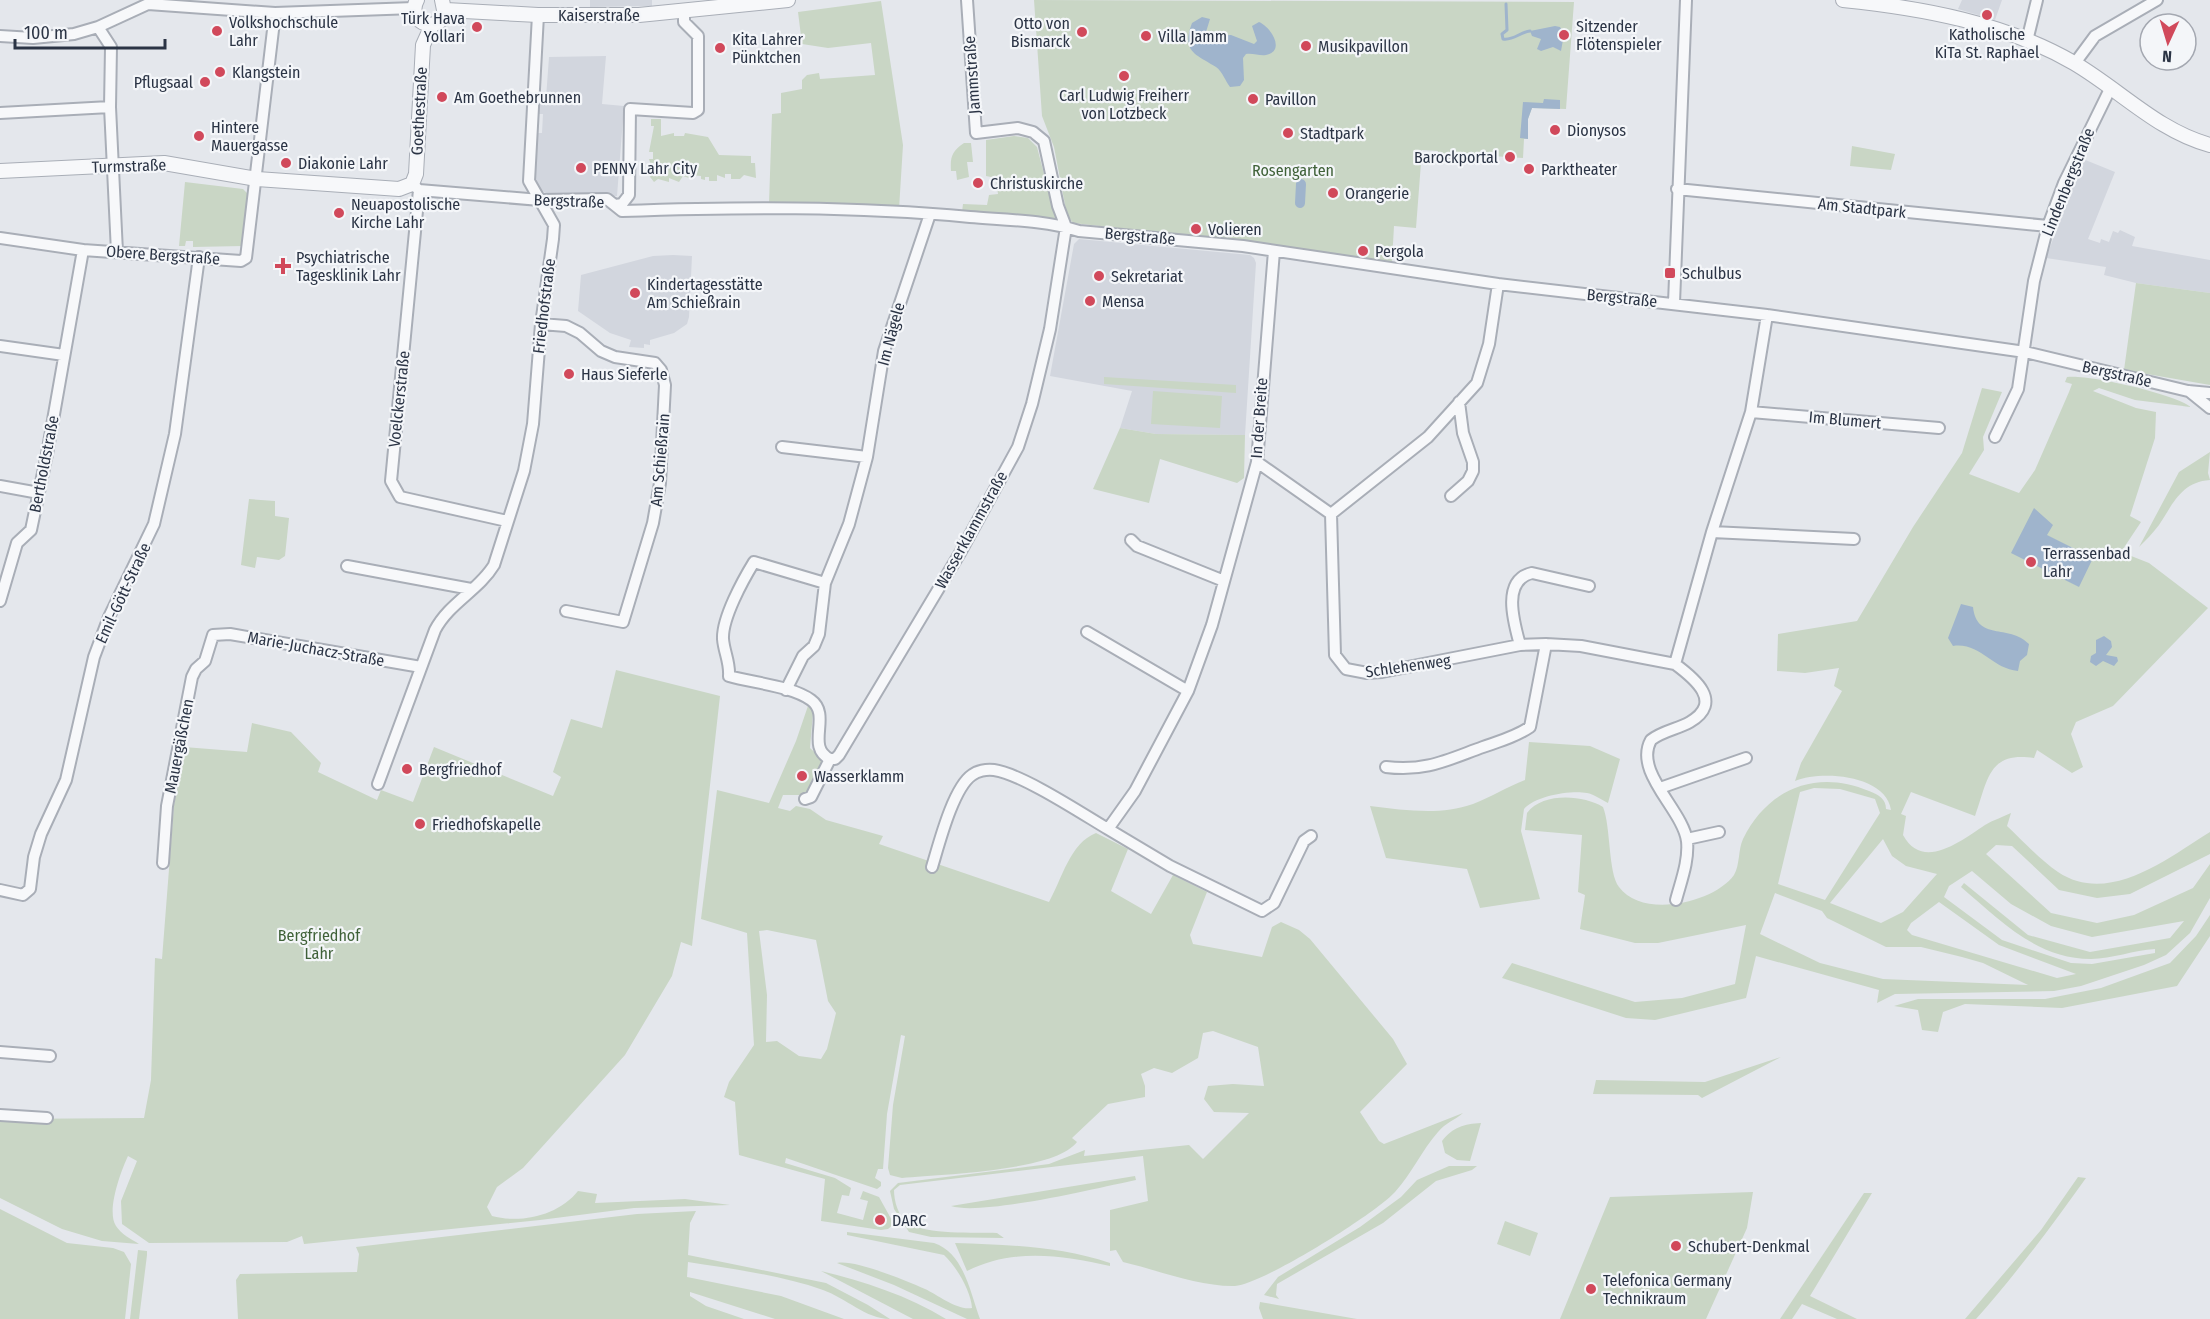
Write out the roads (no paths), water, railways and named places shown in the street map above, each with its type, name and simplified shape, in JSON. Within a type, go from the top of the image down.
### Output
[{"type":"street","name":"Kaiserstraße","points":[[444,5],[538,15],[639,15],[788,0]]},
{"type":"street","name":"Jammstraße","points":[[967,0],[976,133],[1018,128],[1034,132],[1044,141],[1058,206],[1066,227]]},
{"type":"street","points":[[1674,303],[1686,0]]},
{"type":"street","points":[[1843,0],[1891,2],[1938,13],[2027,41],[2075,63],[2157,121],[2185,137],[2210,145]]},
{"type":"street","points":[[2027,41],[2037,0]]},
{"type":"street","points":[[2075,63],[2095,36],[2157,0]]},
{"type":"street","points":[[0,36],[54,37],[98,27],[139,3],[188,3],[275,14],[416,4]]},
{"type":"street","name":"Goethestraße","points":[[415,187],[424,38],[427,24],[416,17],[416,4]]},
{"type":"street","points":[[427,24],[443,18],[444,5]]},
{"type":"street","points":[[616,205],[622,204],[629,195],[630,109],[693,113],[698,110],[698,36],[684,22],[684,12]]},
{"type":"street","points":[[256,179],[275,14]]},
{"type":"street","name":"Friedhofstraße","points":[[378,784],[442,617],[489,574],[494,565],[524,471],[533,424],[541,324],[554,225],[529,181],[538,15]]},
{"type":"street","points":[[98,27],[111,47],[110,107],[117,252]]},
{"type":"street","name":"Lindenbergstraße","points":[[2025,352],[2034,280],[2048,226],[2064,183],[2111,87]]},
{"type":"street","points":[[0,113],[110,107]]},
{"type":"street","name":"Turmstraße","points":[[0,171],[164,163],[256,179]]},
{"type":"street","name":"Bergstraße","points":[[256,179],[399,189],[415,187],[540,200],[607,199],[622,211],[760,207],[930,214],[1066,227],[1079,231],[1186,240],[1498,284],[1767,315],[2025,352],[2188,391],[2210,393]]},
{"type":"street","name":"Obere Bergstraße","points":[[0,238],[83,250],[241,261],[246,258],[256,179]]},
{"type":"street","name":"Voelckerstraße","points":[[415,187],[391,482],[400,497],[507,521]]},
{"type":"street","name":"Am Stadtpark","points":[[1677,189],[2048,226]]},
{"type":"street","name":"Im Nägele","points":[[786,690],[803,656],[814,646],[819,634],[825,583],[849,524],[867,457],[884,351],[930,214]]},
{"type":"street","name":"Wasserklammstraße","points":[[805,799],[811,797],[830,759],[836,759],[839,755],[960,553],[1018,447],[1032,404],[1050,329],[1066,227]]},
{"type":"street","name":"Bertholdstraße","points":[[0,601],[17,543],[31,530],[83,250]]},
{"type":"street","name":"In der Breite","points":[[1108,829],[1135,791],[1188,691],[1212,625],[1257,462],[1274,251]]},
{"type":"street","name":"Emil-Gött-Straße","points":[[0,890],[23,895],[30,889],[34,857],[41,834],[66,780],[93,657],[109,617],[154,524],[175,434],[199,257]]},
{"type":"street","points":[[1257,462],[1331,514],[1428,437],[1477,383],[1489,344],[1498,284]]},
{"type":"street","points":[[1675,664],[1712,532],[1751,411],[1767,315]]},
{"type":"street","name":"Am Schießrain","points":[[541,324],[566,326],[580,333],[601,351],[615,357],[655,363],[662,370],[665,385],[660,483],[654,523],[623,622],[566,611]]},
{"type":"street","points":[[0,346],[64,355]]},
{"type":"street","points":[[1995,437],[2018,388],[2025,352]]},
{"type":"street","points":[[2188,391],[2210,408]]},
{"type":"street","points":[[1451,496],[1468,481],[1473,471],[1463,432],[1459,402]]},
{"type":"street","name":"Im Blumert","points":[[1751,411],[1939,428]]},
{"type":"street","points":[[782,447],[867,457]]},
{"type":"street","points":[[0,486],[39,493]]},
{"type":"street","name":"Schlehenweg","points":[[1331,514],[1335,655],[1346,669],[1367,673],[1382,672],[1520,645],[1546,644]]},
{"type":"street","points":[[1712,532],[1854,539]]},
{"type":"street","points":[[1131,540],[1137,546],[1224,581]]},
{"type":"street","points":[[825,583],[754,562],[737,592],[723,638],[729,658],[729,676],[786,690],[811,700],[818,708],[821,718],[818,739],[820,749],[830,759]]},
{"type":"street","points":[[347,566],[471,589]]},
{"type":"street","points":[[1520,645],[1511,596],[1515,583],[1523,574],[1532,573],[1589,586]]},
{"type":"street","points":[[1087,632],[1188,691]]},
{"type":"street","name":"Marie-Juchacz-Straße","points":[[213,635],[230,634],[421,667]]},
{"type":"street","name":"Mauergäßchen","points":[[163,864],[167,806],[192,677],[196,669],[205,661],[213,635]]},
{"type":"street","points":[[1386,767],[1406,769],[1436,766],[1518,736],[1530,727],[1546,644],[1581,646],[1675,664],[1694,678],[1704,690],[1704,706],[1694,719],[1656,736],[1648,745],[1649,770],[1687,839],[1687,861],[1676,900]]},
{"type":"street","points":[[1660,788],[1746,758]]},
{"type":"street","points":[[932,867],[960,789],[970,776],[984,770],[994,770],[1012,777],[1108,829],[1170,866],[1262,911],[1275,903],[1304,841],[1311,836]]},
{"type":"street","points":[[1687,839],[1719,832]]},
{"type":"street","points":[[0,1052],[50,1056]]},
{"type":"street","points":[[0,1115],[47,1118]]},
{"type":"water","points":[[1202,17],[1210,19],[1206,32],[1208,36],[1231,35],[1254,44],[1257,41],[1252,26],[1259,22],[1272,34],[1276,44],[1275,49],[1266,55],[1246,54],[1243,58],[1244,80],[1240,86],[1230,87],[1218,69],[1197,55],[1189,46],[1192,23]]},
{"type":"water","points":[[1560,27],[1564,34],[1561,51],[1553,47],[1541,51],[1537,49],[1541,39],[1532,36],[1530,31]]},
{"type":"water","points":[[1544,99],[1560,100],[1560,109],[1532,108],[1528,119],[1528,139],[1520,138],[1523,102],[1543,103]]},
{"type":"water","points":[[2034,508],[2053,525],[2047,535],[2093,558],[2079,587],[2011,553]]},
{"type":"water","points":[[1961,604],[1973,607],[1980,625],[1987,629],[2012,634],[2029,644],[2027,655],[2020,661],[2018,671],[2001,666],[1971,648],[1953,646],[1948,638]]},
{"type":"water","points":[[2104,636],[2111,641],[2112,647],[2106,655],[2117,657],[2118,661],[2114,666],[2103,661],[2096,666],[2090,662],[2091,656],[2096,653],[2096,640]]},
{"type":"waterway","points":[[1506,4],[1507,30],[1502,34],[1503,39],[1510,39],[1530,31]]},
{"type":"waterway","points":[[1300,203],[1301,184]]},
{"type":"place","name":"Katholische KiTa St. Raphael","points":[[1987,15]]},
{"type":"place","name":"Türk Hava Yollari","points":[[477,27]]},
{"type":"place","name":"Volkshochschule Lahr","points":[[217,31]]},
{"type":"place","name":"Otto von Bismarck","points":[[1082,32]]},
{"type":"place","name":"Sitzender Flötenspieler","points":[[1564,35]]},
{"type":"place","name":"Villa Jamm","points":[[1146,36]]},
{"type":"place","name":"Musikpavillon","points":[[1306,46]]},
{"type":"place","name":"Kita Lahrer Pünktchen","points":[[720,48]]},
{"type":"place","name":"Klangstein","points":[[220,72]]},
{"type":"place","name":"Carl Ludwig Freiherr von Lotzbeck","points":[[1124,76]]},
{"type":"place","name":"Pflugsaal","points":[[205,82]]},
{"type":"place","name":"Am Goethebrunnen","points":[[442,97]]},
{"type":"place","name":"Pavillon","points":[[1253,99]]},
{"type":"place","name":"Dionysos","points":[[1555,130]]},
{"type":"place","name":"Stadtpark","points":[[1288,133]]},
{"type":"place","name":"Hintere Mauergasse","points":[[199,136]]},
{"type":"place","name":"Barockportal","points":[[1510,157]]},
{"type":"place","name":"Diakonie Lahr","points":[[286,163]]},
{"type":"place","name":"PENNY Lahr City","points":[[581,168]]},
{"type":"place","name":"Parktheater","points":[[1529,169]]},
{"type":"place","name":"Christuskirche","points":[[978,183]]},
{"type":"place","name":"Orangerie","points":[[1333,193]]},
{"type":"place","name":"Neuapostolische Kirche Lahr","points":[[339,213]]},
{"type":"place","name":"Volieren","points":[[1196,229]]},
{"type":"place","name":"Pergola","points":[[1363,251]]},
{"type":"place","name":"Psychiatrische Tagesklinik Lahr","points":[[283,266]]},
{"type":"place","name":"Schulbus","points":[[1670,273]]},
{"type":"place","name":"Sekretariat","points":[[1099,276]]},
{"type":"place","name":"Kindertagesstätte Am Schießrain","points":[[635,293]]},
{"type":"place","name":"Mensa","points":[[1090,301]]},
{"type":"place","name":"Haus Sieferle","points":[[569,374]]},
{"type":"place","name":"Terrassenbad Lahr","points":[[2031,562]]},
{"type":"place","name":"Bergfriedhof","points":[[407,769]]},
{"type":"place","name":"Wasserklamm","points":[[802,776]]},
{"type":"place","name":"Friedhofskapelle","points":[[420,824]]},
{"type":"place","name":"DARC","points":[[880,1220]]},
{"type":"place","name":"Schubert-Denkmal","points":[[1676,1246]]},
{"type":"place","name":"Telefonica Germany Technikraum","points":[[1591,1289]]},
{"type":"park label","name":"Rosengarten","points":[[1293,170]]},
{"type":"park label","name":"Bergfriedhof Lahr","points":[[319,944]]}]
